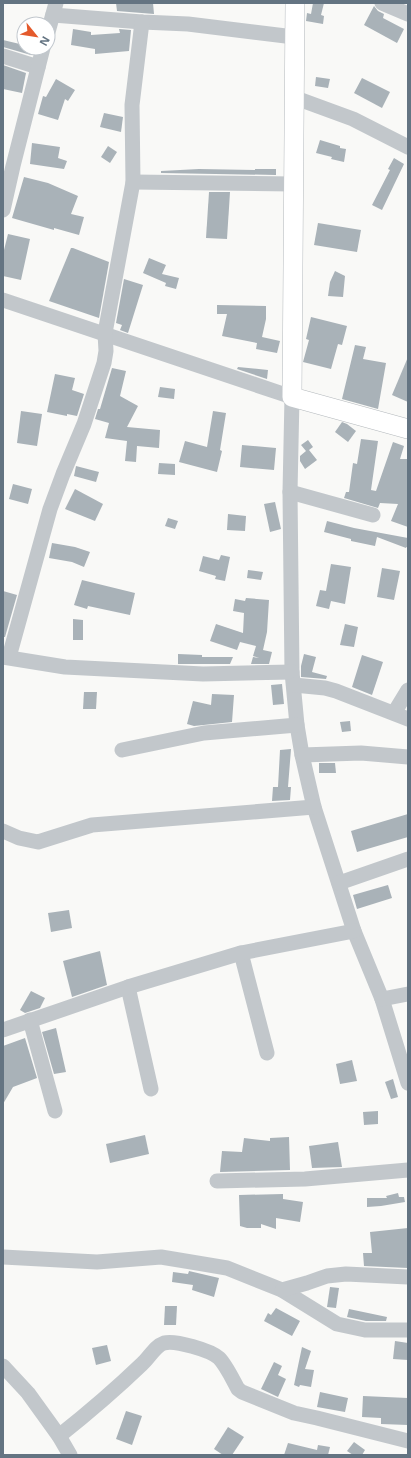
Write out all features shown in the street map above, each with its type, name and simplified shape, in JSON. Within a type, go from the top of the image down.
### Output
[{"type":"main road","points":[[295,3],[293,97],[292,397],[408,429]]},
{"type":"street","points":[[382,3],[407,11]]},
{"type":"street","points":[[54,9],[142,22],[188,24],[294,37]]},
{"type":"street","points":[[142,22],[132,105],[133,182],[105,333],[106,351],[104,363],[84,424],[65,468],[50,509],[6,657],[65,667],[293,679],[336,691],[401,716],[408,690]]},
{"type":"street","points":[[3,56],[38,66]]},
{"type":"street","points":[[3,210],[8,164],[41,56]]},
{"type":"street","points":[[293,97],[354,119],[408,147]]},
{"type":"street","points":[[133,182],[293,184]]},
{"type":"street","points":[[3,300],[292,397],[290,492],[293,679],[297,725],[302,755],[314,807],[354,931],[382,999],[408,1083]]},
{"type":"street","points":[[290,492],[373,514]]},
{"type":"street","points":[[122,750],[204,733],[297,725]]},
{"type":"street","points":[[302,755],[361,752],[408,757]]},
{"type":"street","points":[[3,831],[19,838],[38,842],[92,825],[314,807]]},
{"type":"street","points":[[339,883],[408,859]]},
{"type":"street","points":[[3,1030],[128,987],[241,953],[354,931]]},
{"type":"street","points":[[241,953],[267,1053]]},
{"type":"street","points":[[128,987],[151,1089]]},
{"type":"street","points":[[382,999],[408,994]]},
{"type":"street","points":[[30,1020],[55,1111]]},
{"type":"street","points":[[217,1181],[305,1179],[408,1170]]},
{"type":"street","points":[[3,1257],[97,1262],[161,1257],[227,1268],[282,1290],[337,1324],[365,1330],[408,1330]]},
{"type":"street","points":[[282,1290],[326,1276],[346,1274],[408,1277]]},
{"type":"street","points":[[59,1436],[143,1363],[157,1347],[163,1343],[171,1342],[205,1350],[219,1358],[238,1389],[242,1392],[294,1413],[408,1441]]},
{"type":"street","points":[[3,1366],[28,1393],[59,1436],[70,1455]]},
{"type":"building","points":[[116,3],[153,3],[154,14],[117,11]]},
{"type":"building","points":[[313,3],[324,3],[321,15],[324,16],[323,24],[306,21],[307,13],[311,14]]},
{"type":"building","points":[[374,6],[378,11],[384,14],[383,18],[404,29],[397,43],[364,25]]},
{"type":"building","points":[[73,29],[91,32],[91,35],[120,33],[119,29],[131,30],[129,51],[95,54],[95,49],[71,45]]},
{"type":"building","points":[[3,40],[16,43],[16,51],[3,47]]},
{"type":"building","points":[[3,65],[26,73],[22,93],[3,89]]},
{"type":"building","points":[[316,77],[330,79],[328,88],[315,86]]},
{"type":"building","points":[[362,78],[390,92],[382,108],[354,93]]},
{"type":"building","points":[[56,79],[75,90],[68,101],[65,99],[58,120],[38,114],[43,96],[46,97]]},
{"type":"building","points":[[104,113],[123,117],[121,132],[100,127]]},
{"type":"building","points":[[320,140],[346,149],[344,162],[316,153]]},
{"type":"building","points":[[32,143],[60,147],[58,158],[67,161],[64,169],[30,164]]},
{"type":"building","points":[[108,146],[117,152],[110,163],[101,157]]},
{"type":"building","points":[[394,158],[404,164],[382,210],[372,205],[390,170],[388,169]]},
{"type":"building","points":[[199,169],[276,169],[276,175],[161,173],[161,171]]},
{"type":"building","points":[[24,177],[48,183],[78,196],[71,214],[84,217],[79,235],[54,228],[54,230],[12,218]]},
{"type":"building","points":[[209,192],[230,192],[227,239],[206,238]]},
{"type":"building","points":[[318,223],[361,230],[357,252],[314,245]]},
{"type":"building","points":[[8,234],[30,239],[21,280],[3,276],[3,254]]},
{"type":"building","points":[[71,248],[109,262],[99,318],[49,301]]},
{"type":"building","points":[[149,258],[166,265],[162,274],[179,278],[176,289],[165,286],[166,283],[143,273]]},
{"type":"building","points":[[335,271],[345,276],[343,297],[328,296],[330,282]]},
{"type":"building","points":[[124,279],[143,285],[128,333],[120,330],[122,325],[116,323]]},
{"type":"building","points":[[217,305],[266,306],[266,319],[262,337],[280,341],[277,353],[256,349],[257,343],[222,336],[227,314],[217,314]]},
{"type":"building","points":[[311,317],[347,326],[342,345],[338,344],[331,369],[303,362],[309,340],[306,339]]},
{"type":"building","points":[[355,345],[366,347],[363,359],[386,363],[378,409],[342,399]]},
{"type":"building","points":[[408,357],[408,402],[392,395]]},
{"type":"building","points":[[238,367],[268,370],[267,379],[237,369]]},
{"type":"building","points":[[112,368],[126,371],[120,396],[138,406],[127,427],[160,430],[159,448],[137,446],[136,462],[125,461],[127,441],[105,438],[109,423],[95,419],[98,409],[100,409]]},
{"type":"building","points":[[55,374],[75,378],[72,390],[84,394],[77,416],[67,414],[67,416],[47,412]]},
{"type":"building","points":[[160,387],[175,389],[174,399],[158,397]]},
{"type":"building","points":[[21,411],[42,414],[37,446],[17,443]]},
{"type":"building","points":[[213,411],[226,413],[220,450],[222,451],[217,472],[179,462],[185,441],[207,447]]},
{"type":"building","points":[[342,422],[356,431],[348,442],[335,432]]},
{"type":"building","points":[[361,439],[378,441],[371,490],[376,491],[393,442],[404,446],[400,459],[408,459],[408,527],[391,521],[398,504],[380,503],[378,508],[344,498],[346,492],[349,492],[353,463],[357,464]]},
{"type":"building","points":[[308,440],[313,447],[309,450],[317,460],[305,469],[300,461],[300,456],[306,451],[301,445]]},
{"type":"building","points":[[242,445],[276,448],[274,470],[240,467]]},
{"type":"building","points":[[159,463],[175,464],[175,475],[158,474]]},
{"type":"building","points":[[76,466],[99,472],[96,482],[74,476]]},
{"type":"building","points":[[13,484],[32,489],[28,504],[9,499]]},
{"type":"building","points":[[75,489],[103,504],[95,521],[65,509]]},
{"type":"building","points":[[275,502],[281,529],[270,532],[264,504]]},
{"type":"building","points":[[228,514],[246,516],[245,531],[227,530]]},
{"type":"building","points":[[168,518],[178,521],[175,529],[165,526]]},
{"type":"building","points":[[327,521],[354,528],[408,538],[408,548],[377,537],[375,546],[351,541],[351,539],[324,532]]},
{"type":"building","points":[[52,543],[75,547],[90,552],[84,567],[72,562],[49,558]]},
{"type":"building","points":[[221,555],[230,557],[225,581],[215,579],[216,576],[199,571],[203,556],[219,560]]},
{"type":"building","points":[[331,564],[351,567],[345,604],[331,601],[329,609],[316,606],[320,590],[326,591]]},
{"type":"building","points":[[382,568],[400,571],[394,600],[377,597]]},
{"type":"building","points":[[248,570],[263,572],[261,580],[247,578]]},
{"type":"building","points":[[82,580],[135,593],[130,615],[88,606],[87,609],[74,605]]},
{"type":"building","points":[[3,591],[17,595],[5,637],[3,637]]},
{"type":"building","points":[[246,598],[269,600],[267,632],[263,650],[272,652],[269,664],[251,664],[253,657],[259,658],[253,656],[256,646],[240,642],[237,650],[210,641],[216,624],[243,633],[244,613],[233,611],[235,599],[245,601]]},
{"type":"building","points":[[73,619],[83,620],[83,640],[73,640]]},
{"type":"building","points":[[345,624],[358,627],[354,647],[340,645]]},
{"type":"building","points":[[178,654],[202,655],[202,657],[233,657],[230,664],[178,664]]},
{"type":"building","points":[[304,654],[316,657],[312,672],[327,676],[326,679],[301,677],[301,666]]},
{"type":"building","points":[[362,655],[383,662],[372,695],[352,687]]},
{"type":"building","points":[[282,684],[284,704],[273,705],[271,685]]},
{"type":"building","points":[[84,692],[97,692],[96,709],[83,709]]},
{"type":"building","points":[[212,694],[234,695],[232,722],[194,726],[187,724],[193,701],[211,705]]},
{"type":"building","points":[[350,721],[351,731],[342,732],[340,722]]},
{"type":"building","points":[[291,749],[288,787],[291,787],[290,800],[272,801],[273,787],[278,787],[280,750]]},
{"type":"building","points":[[319,763],[335,763],[336,773],[319,773]]},
{"type":"building","points":[[408,814],[408,837],[357,852],[351,831]]},
{"type":"building","points":[[388,885],[392,898],[357,909],[353,895]]},
{"type":"building","points":[[69,910],[72,928],[51,932],[48,913]]},
{"type":"building","points":[[100,951],[107,985],[72,997],[63,961]]},
{"type":"building","points":[[31,991],[45,998],[40,1008],[25,1013],[20,1010]]},
{"type":"building","points":[[56,1028],[66,1072],[54,1074],[42,1032]]},
{"type":"building","points":[[25,1038],[37,1078],[13,1087],[3,1104],[3,1046]]},
{"type":"building","points":[[352,1060],[357,1081],[340,1084],[336,1064]]},
{"type":"building","points":[[393,1079],[398,1097],[391,1099],[385,1082]]},
{"type":"building","points":[[378,1111],[378,1124],[364,1125],[363,1112]]},
{"type":"building","points":[[145,1135],[149,1154],[110,1163],[106,1144]]},
{"type":"building","points":[[289,1137],[290,1170],[220,1172],[222,1151],[242,1152],[244,1138],[270,1141],[270,1138]]},
{"type":"building","points":[[338,1142],[342,1167],[312,1168],[309,1146]]},
{"type":"building","points":[[398,1193],[399,1197],[404,1197],[405,1202],[367,1207],[367,1198],[387,1198],[386,1196]]},
{"type":"building","points":[[283,1194],[283,1199],[303,1202],[300,1222],[276,1218],[276,1229],[261,1224],[261,1228],[247,1228],[240,1226],[239,1195]]},
{"type":"building","points":[[408,1228],[408,1268],[364,1266],[363,1253],[372,1253],[370,1232]]},
{"type":"building","points":[[189,1271],[219,1278],[214,1297],[192,1290],[193,1285],[172,1282],[173,1272],[188,1274]]},
{"type":"building","points":[[330,1287],[339,1288],[336,1308],[327,1307]]},
{"type":"building","points":[[165,1306],[177,1306],[176,1325],[164,1325]]},
{"type":"building","points":[[276,1308],[300,1321],[292,1336],[264,1321],[268,1313],[271,1315]]},
{"type":"building","points":[[349,1309],[387,1317],[386,1321],[366,1321],[347,1317]]},
{"type":"building","points":[[395,1341],[408,1343],[408,1360],[393,1359]]},
{"type":"building","points":[[107,1345],[111,1361],[96,1365],[92,1348]]},
{"type":"building","points":[[302,1347],[311,1351],[305,1369],[314,1370],[311,1387],[300,1385],[299,1387],[294,1385]]},
{"type":"building","points":[[274,1362],[282,1366],[278,1375],[286,1379],[278,1397],[261,1389]]},
{"type":"building","points":[[320,1392],[348,1398],[345,1412],[317,1407]]},
{"type":"building","points":[[363,1396],[408,1398],[408,1425],[381,1424],[381,1418],[362,1417]]},
{"type":"building","points":[[126,1411],[142,1416],[132,1445],[116,1439]]},
{"type":"building","points":[[228,1427],[244,1437],[232,1455],[223,1455],[214,1449]]},
{"type":"building","points":[[354,1442],[365,1450],[362,1455],[353,1455],[347,1451]]},
{"type":"building","points":[[288,1443],[317,1450],[318,1445],[330,1447],[328,1455],[284,1455]]}]
